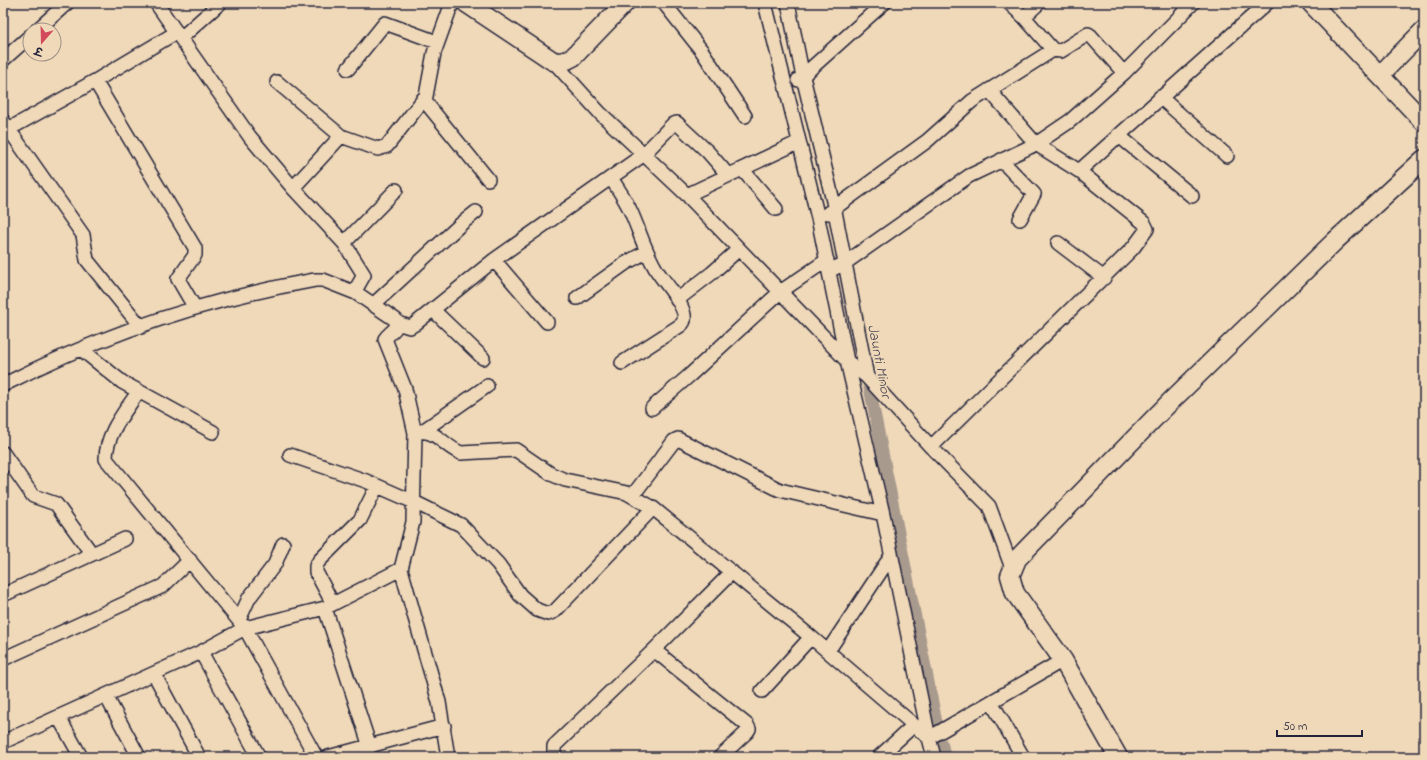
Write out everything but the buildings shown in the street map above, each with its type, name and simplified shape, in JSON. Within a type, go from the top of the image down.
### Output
[{"type":"street","points":[[46,22],[67,3]]},
{"type":"street","points":[[156,3],[250,137],[293,188],[344,243],[364,275],[356,288],[356,293]]},
{"type":"street","points":[[142,327],[87,260],[83,235],[5,128],[96,81],[179,35],[220,3]]},
{"type":"street","points":[[277,82],[341,136],[378,149],[383,148],[426,96],[430,68],[437,42],[452,3]]},
{"type":"street","points":[[466,3],[553,61],[600,113],[687,195],[780,292],[858,370],[989,506],[1012,568]]},
{"type":"street","points":[[553,61],[565,61],[573,56],[625,3]]},
{"type":"street","points":[[664,3],[702,51],[745,116]]},
{"type":"street","points":[[765,3],[795,82],[826,214],[835,266],[858,370],[882,514],[934,757]]},
{"type":"street","points":[[788,3],[799,142],[826,214],[835,266],[858,370]]},
{"type":"street","points":[[795,82],[884,3]]},
{"type":"street","points":[[1010,3],[1053,50]]},
{"type":"street","points":[[1024,17],[1039,3]]},
{"type":"street","points":[[652,408],[780,292],[835,266],[969,176],[1036,144],[1070,121],[1124,73],[1193,3]]},
{"type":"street","points":[[1079,171],[1160,96],[1267,3]]},
{"type":"street","points":[[1312,3],[1424,122]]},
{"type":"street","points":[[348,69],[385,23],[437,42]]},
{"type":"street","points":[[1380,75],[1424,30]]},
{"type":"street","points":[[826,214],[921,146],[972,101],[1053,50],[1061,51],[1088,34],[1124,73]]},
{"type":"street","points":[[3,60],[22,43]]},
{"type":"street","points":[[96,81],[195,248],[195,255],[178,279],[195,308]]},
{"type":"street","points":[[931,447],[1104,278],[1133,248],[1147,227],[1079,171],[1036,144],[989,90]]},
{"type":"street","points":[[1160,96],[1227,156]]},
{"type":"street","points":[[423,99],[488,179]]},
{"type":"street","points":[[397,324],[410,327],[494,260],[643,155],[673,124],[677,123],[708,152],[728,175]]},
{"type":"street","points":[[1118,135],[1192,196]]},
{"type":"street","points":[[293,188],[341,136]]},
{"type":"street","points":[[687,195],[799,142]]},
{"type":"street","points":[[1118,757],[1063,660],[1015,593],[1010,576],[1012,568],[1017,559],[1170,402],[1335,241],[1424,158]]},
{"type":"street","points":[[1001,160],[1034,194],[1020,219]]},
{"type":"street","points":[[742,168],[776,209]]},
{"type":"street","points":[[611,178],[631,212],[646,252],[685,314],[684,322],[622,363]]},
{"type":"street","points":[[344,243],[396,190]]},
{"type":"street","points":[[374,304],[476,212]]},
{"type":"street","points":[[1058,243],[1104,278]]},
{"type":"street","points":[[677,300],[712,273],[739,249]]},
{"type":"street","points":[[577,298],[626,263],[646,252]]},
{"type":"street","points":[[494,260],[547,322]]},
{"type":"street","points":[[3,385],[81,349],[206,304],[315,280],[323,280],[356,293],[396,320],[397,324]]},
{"type":"street","points":[[433,310],[483,358]]},
{"type":"street","points":[[397,324],[394,329],[387,334],[385,342],[405,389],[419,432],[413,522],[402,570],[444,726],[448,757]]},
{"type":"street","points":[[81,349],[122,382],[213,432]]},
{"type":"street","points":[[419,432],[487,386]]},
{"type":"street","points":[[138,392],[112,432],[107,443],[106,459],[242,624],[316,757]]},
{"type":"street","points":[[419,432],[431,432],[455,451],[461,453],[512,449],[520,452],[551,474],[565,480],[633,495],[653,508],[732,572],[828,651],[929,738]]},
{"type":"street","points":[[633,495],[674,441],[678,439],[780,490],[882,514]]},
{"type":"street","points":[[3,453],[33,496],[56,504],[92,554]]},
{"type":"street","points":[[290,455],[347,474],[441,514],[468,531],[498,564],[520,596],[537,610],[548,614],[555,611],[653,508]]},
{"type":"street","points":[[370,747],[329,606],[316,572],[316,566],[319,561],[360,520],[377,486]]},
{"type":"street","points":[[3,595],[125,539]]},
{"type":"street","points":[[242,624],[249,598],[275,564],[283,544]]},
{"type":"street","points":[[828,651],[891,556]]},
{"type":"street","points":[[3,659],[163,586],[190,560]]},
{"type":"street","points":[[3,742],[59,718],[201,652],[242,624],[329,606],[402,570]]},
{"type":"street","points":[[554,757],[554,746],[654,650],[732,572]]},
{"type":"street","points":[[762,691],[811,637]]},
{"type":"street","points":[[654,650],[747,725],[749,729],[747,732],[720,757]]},
{"type":"street","points":[[201,652],[259,757]]},
{"type":"street","points":[[929,738],[992,703],[1063,660]]},
{"type":"street","points":[[154,674],[199,757]]},
{"type":"street","points":[[106,696],[139,757]]},
{"type":"street","points":[[992,703],[1023,757]]},
{"type":"street","points":[[59,718],[81,757]]},
{"type":"street","points":[[880,757],[914,725]]},
{"type":"street","points":[[328,757],[444,726]]},
{"type":"waterway","name":"Jaunti Minor","points":[[867,375],[937,725]]},
{"type":"waterway","name":"Jaunti Minor","points":[[942,744],[945,757]]}]
